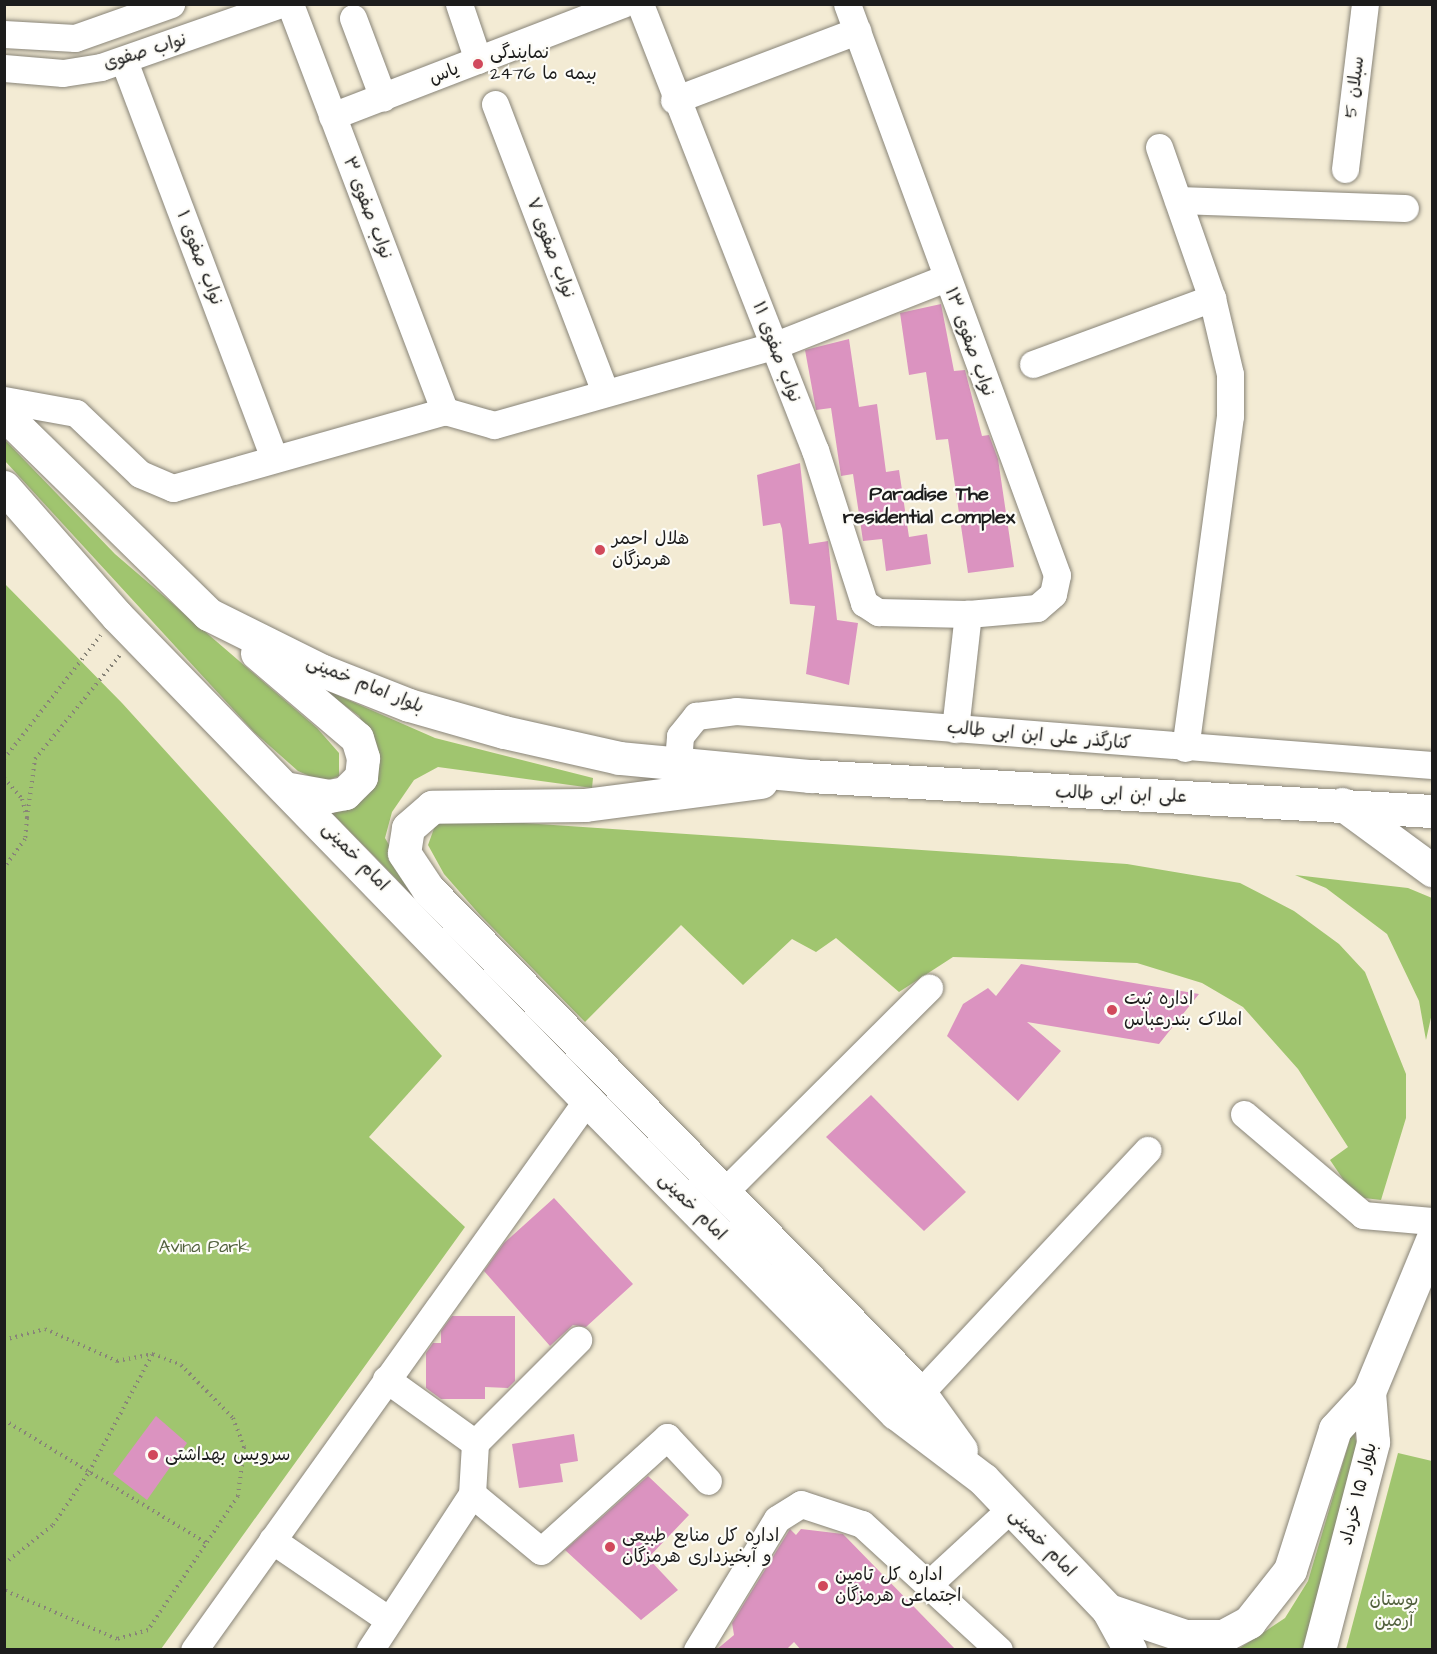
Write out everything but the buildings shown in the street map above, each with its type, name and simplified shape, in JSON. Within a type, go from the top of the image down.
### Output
[{"type":"main road","name":"بلوار امام خمینی","points":[[4,414],[208,614],[323,671],[409,705],[586,753],[678,760],[810,776]]},
{"type":"main road","points":[[4,487],[127,626],[290,789],[329,796],[345,793],[361,777],[357,738],[208,614]]},
{"type":"main road","points":[[810,776],[585,806],[463,802],[432,807],[408,828],[404,853],[428,889],[920,1394],[983,1479]]},
{"type":"main road","name":"علی ابن ابی طالب","points":[[810,776],[994,790],[1341,803],[1432,811]]},
{"type":"main road","name":"امام خمینی","points":[[290,789],[587,1100],[897,1413],[983,1479],[1009,1510],[1108,1610]]},
{"type":"main road","points":[[1341,803],[1432,870]]},
{"type":"main road","name":"بلوار ۱۵ خرداد","points":[[1320,1650],[1373,1442],[1369,1392],[1432,1240]]},
{"type":"main road","points":[[1108,1610],[1185,1636],[1223,1636],[1249,1622],[1290,1570],[1335,1429],[1369,1392]]},
{"type":"main road","points":[[1108,1610],[1130,1650]]},
{"type":"street","name":"نواب صفوی","points":[[4,34],[75,38],[171,4]]},
{"type":"street","name":"نواب صفوی","points":[[4,68],[63,73],[124,61],[280,4]]},
{"type":"street","name":"نواب صفوی ۳","points":[[290,4],[445,411]]},
{"type":"street","points":[[459,4],[478,60]]},
{"type":"street","name":"یاس","points":[[332,116],[622,4]]},
{"type":"street","name":"نواب صفوی ۱۱","points":[[639,4],[674,100],[815,450],[864,603],[878,612],[968,614]]},
{"type":"street","name":"نواب صفوی ۱۳","points":[[847,4],[1057,575],[1053,594],[1037,608],[968,614]]},
{"type":"street","name":"سبلان 5","points":[[1346,169],[1365,4]]},
{"type":"street","points":[[353,18],[383,98]]},
{"type":"street","points":[[674,100],[857,31]]},
{"type":"street","name":"نواب صفوی ۱","points":[[124,61],[273,455]]},
{"type":"street","name":"نواب صفوی ۷","points":[[495,104],[605,392]]},
{"type":"street","points":[[1159,147],[1212,298],[1230,374],[1230,416],[1185,748]]},
{"type":"street","points":[[1178,200],[1405,208]]},
{"type":"street","points":[[4,400],[76,413],[154,484],[173,488],[273,455],[445,411],[494,425],[773,346],[946,278]]},
{"type":"street","points":[[1033,364],[1212,298]]},
{"type":"street","points":[[955,729],[968,614]]},
{"type":"street","name":"کنارگذر علی ابن ابی طالب","points":[[678,760],[680,736],[696,716],[736,711],[1185,748],[1432,765]]},
{"type":"street","points":[[723,1193],[929,988]]},
{"type":"street","points":[[194,1650],[587,1100]]},
{"type":"street","points":[[1244,1114],[1364,1215],[1432,1221]]},
{"type":"street","points":[[920,1394],[1147,1150]]},
{"type":"street","points":[[370,1650],[472,1494],[475,1443],[578,1340]]},
{"type":"street","points":[[386,1379],[475,1443]]},
{"type":"street","points":[[472,1494],[541,1551],[667,1437],[708,1481]]},
{"type":"street","points":[[697,1650],[777,1519],[801,1504],[862,1524],[930,1583],[999,1650]]},
{"type":"street","points":[[930,1583],[1009,1510]]},
{"type":"street","points":[[272,1540],[389,1620]]},
{"type":"path","points":[[4,759],[127,626]]},
{"type":"path","points":[[4,868],[25,839],[35,759],[127,626]]},
{"type":"path","points":[[4,778],[22,799],[27,818]]},
{"type":"path","points":[[4,1340],[45,1329],[117,1361],[153,1354],[181,1365],[233,1418],[244,1447],[238,1496],[148,1630],[117,1639],[4,1590]]},
{"type":"path","points":[[4,1564],[53,1525],[89,1472],[153,1354]]},
{"type":"path","points":[[4,1420],[206,1544]]},
{"type":"green space","points":[[5,440],[115,554],[317,728],[339,753],[339,776],[323,782],[298,771],[254,732],[5,461]]},
{"type":"green space","name":"Avina Park","points":[[4,583],[122,703],[442,1056],[369,1137],[465,1227],[161,1649],[5,1649]]},
{"type":"green space","points":[[321,688],[435,738],[593,778],[592,788],[438,767],[414,780],[392,812],[385,838],[427,910],[326,807],[369,735],[359,716]]},
{"type":"green space","points":[[509,822],[1127,864],[1240,883],[1294,911],[1339,944],[1365,972],[1406,1074],[1406,1118],[1381,1200],[1364,1198],[1349,1188],[1330,1160],[1348,1147],[1298,1069],[1243,1007],[1202,983],[1137,963],[953,957],[899,992],[836,938],[816,952],[792,939],[743,985],[681,925],[585,1022],[480,915],[444,874],[428,845],[436,823]]},
{"type":"green space","points":[[1295,875],[1408,888],[1432,898],[1432,1013],[1426,1040],[1419,1001],[1387,934],[1326,888]]},
{"type":"green space","points":[[1353,1429],[1358,1449],[1305,1649],[1237,1650],[1285,1618],[1308,1581]]},
{"type":"green space","name":"بوستان آرمین","points":[[1398,1453],[1432,1461],[1432,1649],[1346,1649]]},
{"type":"place","name":"نمایندگی بیمه ما 2476","points":[[478,64]]},
{"type":"place","name":"هلال احمر هرمزگان","points":[[600,550]]},
{"type":"place","name":"اداره ثبت املاک بندرعباس","points":[[1112,1010]]},
{"type":"place","name":"سرویس بهداشتی","points":[[153,1455]]},
{"type":"place","name":"اداره کل منابع طبیعی و آبخیزداری هرمزگان","points":[[610,1547]]},
{"type":"place","name":"اداره کل تامین اجتماعی هرمزگان","points":[[823,1586]]},
{"type":"district","name":"Paradise The residential complex","points":[[929,506]]}]
